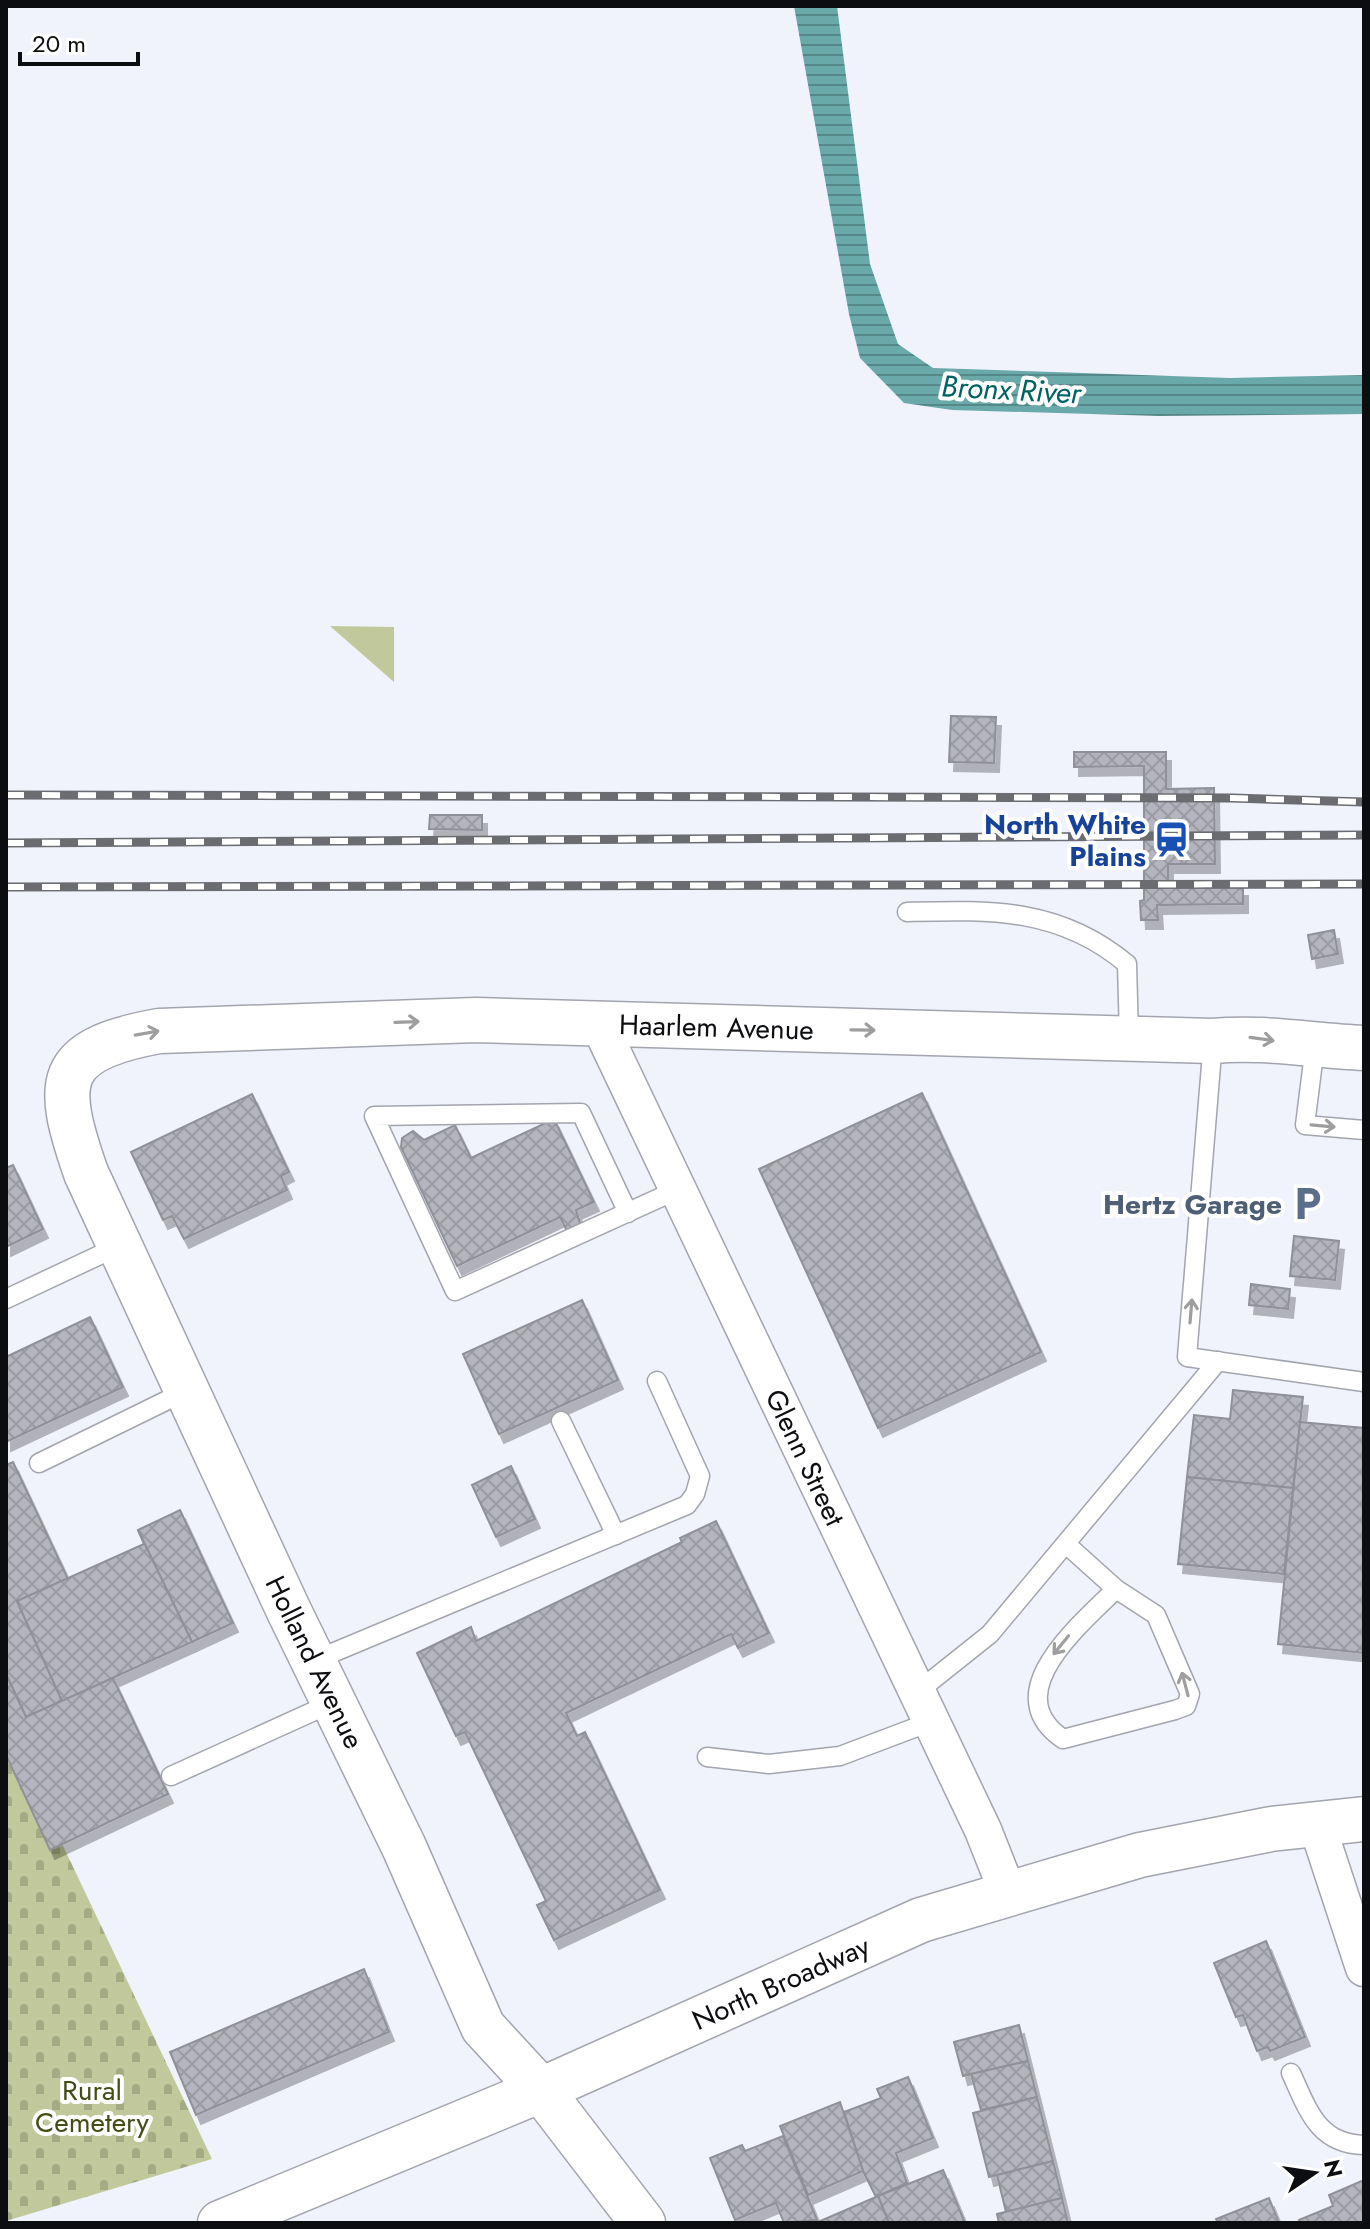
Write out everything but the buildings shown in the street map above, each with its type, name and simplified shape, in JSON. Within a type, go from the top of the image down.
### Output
[{"type":"street","name":"Haarlem Avenue","points":[[77,1063],[98,1046],[115,1039],[159,1031],[476,1020],[1213,1041],[1255,1037],[1315,1046],[1364,1048]]},
{"type":"street","name":"Glenn Street","points":[[599,1024],[983,1830],[1008,1893]]},
{"type":"street","name":"Holland Avenue","points":[[77,1063],[66,1083],[68,1122],[86,1173],[313,1661],[404,1847],[483,2027],[541,2090],[643,2223]]},
{"type":"street","name":"North Broadway","points":[[220,2223],[541,2090],[921,1920],[1140,1855],[1316,1822],[1364,1819]]},
{"type":"street","points":[[1316,1822],[1364,1968]]},
{"type":"lane","points":[[907,912],[982,910],[1043,918],[1084,934],[1127,964],[1129,1037]]},
{"type":"lane","points":[[1213,1041],[1187,1357],[1364,1382]]},
{"type":"lane","points":[[1315,1046],[1305,1125],[1364,1130]]},
{"type":"lane","points":[[628,1213],[581,1113],[374,1116],[455,1291],[628,1213],[679,1189]]},
{"type":"lane","points":[[6,1299],[121,1245]]},
{"type":"lane","points":[[707,1757],[769,1764],[840,1756],[923,1708],[990,1634],[1218,1361]]},
{"type":"lane","points":[[313,1661],[687,1505],[700,1476],[657,1381]]},
{"type":"lane","points":[[39,1463],[189,1390]]},
{"type":"lane","points":[[561,1421],[616,1535]]},
{"type":"lane","points":[[1066,1544],[1116,1589],[1156,1615],[1190,1694],[1186,1706],[1175,1710],[1063,1739],[1048,1728],[1038,1702],[1040,1677],[1070,1635],[1116,1589]]},
{"type":"lane","points":[[171,1776],[334,1702]]},
{"type":"lane","points":[[1291,2073],[1313,2121],[1343,2144],[1364,2145]]},
{"type":"green space","points":[[330,626],[394,627],[394,682]]},
{"type":"green space","name":"Rural Cemetery","points":[[6,1726],[212,2159],[6,2221]]},
{"type":"water","name":"Bronx River","points":[[794,6],[837,6],[870,264],[898,344],[933,368],[1230,378],[1364,375],[1364,414],[1159,416],[952,410],[904,403],[860,358],[849,314]]},
{"type":"railway","points":[[6,795],[1232,798],[1364,802]]},
{"type":"railway","points":[[6,843],[1364,835]]},
{"type":"railway","points":[[6,887],[1364,884]]},
{"type":"place","name":"North White Plains","points":[[1172,840]]},
{"type":"place","name":"Hertz Garage","points":[[1308,1204]]}]
